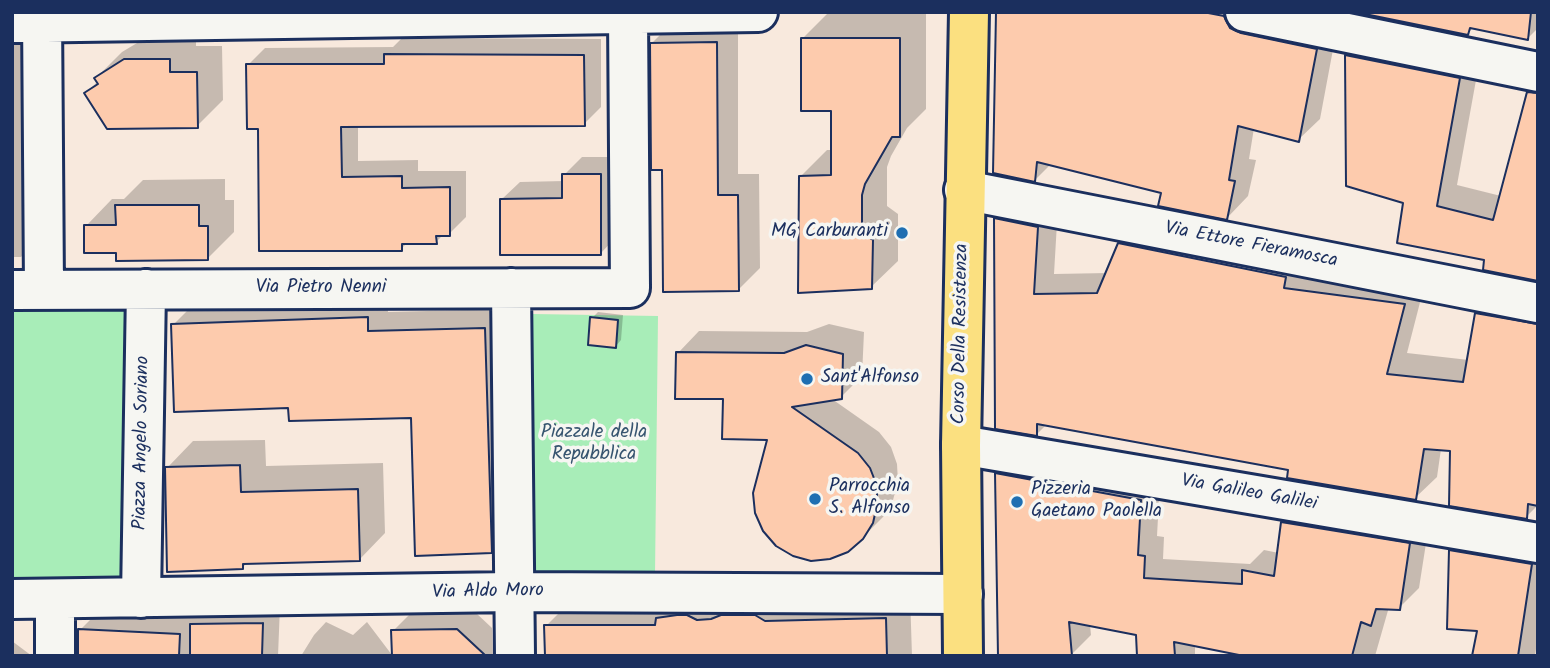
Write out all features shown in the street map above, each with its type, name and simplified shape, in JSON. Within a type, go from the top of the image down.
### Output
[{"type":"main road","name":"Corso Della Resistenza","points":[[963,656],[961,445],[969,12]]},
{"type":"street","points":[[28,290],[32,19],[758,12]]},
{"type":"street","points":[[1245,12],[1538,72]]},
{"type":"street","name":"Via Pietro Nenni","points":[[28,290],[630,288],[628,15]]},
{"type":"street","name":"Via Ettore Fieramosca","points":[[964,190],[1538,303]]},
{"type":"street","points":[[511,288],[515,656]]},
{"type":"street","name":"Piazza Angelo Soriano","points":[[141,598],[146,289]]},
{"type":"street","name":"Via Galileo Galilei","points":[[961,445],[1538,542]]},
{"type":"street","name":"Via Aldo Moro","points":[[12,599],[513,592],[964,594]]},
{"type":"street","points":[[55,598],[55,656]]},
{"type":"green space","points":[[124,310],[129,586],[12,588],[12,311]]},
{"type":"green space","name":"Piazzale della Repubblica","points":[[533,314],[658,316],[655,574],[529,574]]},
{"type":"building","points":[[996,12],[1203,12],[1224,16],[1230,28],[1241,33],[1317,49],[1299,142],[1238,126],[1229,180],[1235,181],[1227,220],[1158,206],[1161,193],[1037,162],[1035,182],[993,173]]},
{"type":"building","points":[[1355,12],[1531,12],[1528,40],[1470,28],[1468,35]]},
{"type":"building","points":[[801,38],[900,38],[900,137],[892,137],[865,184],[862,195],[862,233],[873,240],[872,289],[798,293],[799,176],[831,175],[831,111],[801,111]]},
{"type":"building","points":[[717,42],[718,195],[738,195],[739,291],[663,292],[662,170],[651,170],[650,43]]},
{"type":"building","points":[[384,54],[584,55],[585,126],[341,127],[342,177],[402,176],[402,188],[450,187],[450,236],[436,236],[437,244],[402,244],[402,251],[259,251],[258,129],[247,129],[246,64],[384,64]]},
{"type":"building","points":[[1345,55],[1460,78],[1437,206],[1493,220],[1527,92],[1538,93],[1538,281],[1483,270],[1484,260],[1397,243],[1403,203],[1346,186]]},
{"type":"building","points":[[124,59],[170,59],[170,72],[197,72],[198,128],[107,129],[84,93],[98,84],[94,78]]},
{"type":"building","points":[[562,174],[601,174],[601,255],[500,255],[500,199],[562,198]]},
{"type":"building","points":[[115,205],[199,205],[199,226],[208,226],[208,260],[116,261],[116,253],[84,253],[84,225],[116,225]]},
{"type":"building","points":[[994,218],[1038,227],[1034,294],[1097,293],[1118,243],[1286,277],[1284,288],[1405,304],[1387,374],[1463,382],[1475,313],[1538,324],[1538,506],[1528,504],[1527,519],[1449,506],[1450,451],[1424,449],[1416,500],[1287,478],[1288,470],[1037,424],[1037,436],[995,429]]},
{"type":"building","points":[[368,317],[368,331],[485,328],[492,553],[415,556],[411,418],[289,421],[288,408],[174,412],[171,324]]},
{"type":"building","points":[[590,317],[618,320],[616,348],[588,345]]},
{"type":"building","points":[[806,345],[843,354],[842,399],[792,407],[858,453],[870,468],[877,486],[873,523],[863,539],[848,552],[830,559],[811,561],[793,556],[776,546],[763,531],[755,513],[753,493],[767,440],[722,439],[723,399],[675,399],[676,352],[784,353]]},
{"type":"building","points":[[240,465],[241,492],[358,489],[360,561],[243,564],[243,569],[167,572],[165,467]]},
{"type":"building","points":[[995,473],[1141,500],[1138,555],[1145,556],[1144,578],[1242,584],[1242,570],[1274,576],[1281,522],[1410,543],[1400,610],[1376,609],[1371,626],[1361,622],[1352,656],[1244,656],[1174,642],[1175,656],[1137,656],[1136,635],[1069,622],[1072,656],[998,656]]},
{"type":"building","points":[[1449,550],[1532,564],[1518,656],[1472,656],[1477,631],[1447,629]]},
{"type":"building","points":[[687,615],[697,620],[721,615],[755,615],[765,621],[886,618],[887,656],[545,656],[544,625],[655,625],[656,618]]},
{"type":"building","points":[[263,623],[262,656],[190,656],[190,624]]},
{"type":"building","points":[[78,629],[180,634],[179,656],[78,656]]},
{"type":"building","points":[[457,629],[486,656],[392,656],[391,630]]},
{"type":"place","name":"MG Carburanti","points":[[902,233]]},
{"type":"place","name":"Sant'Alfonso","points":[[807,379]]},
{"type":"place","name":"Parrocchia S. Alfonso","points":[[815,499]]},
{"type":"place","name":"Pizzeria Gaetano Paolella","points":[[1017,502]]}]
